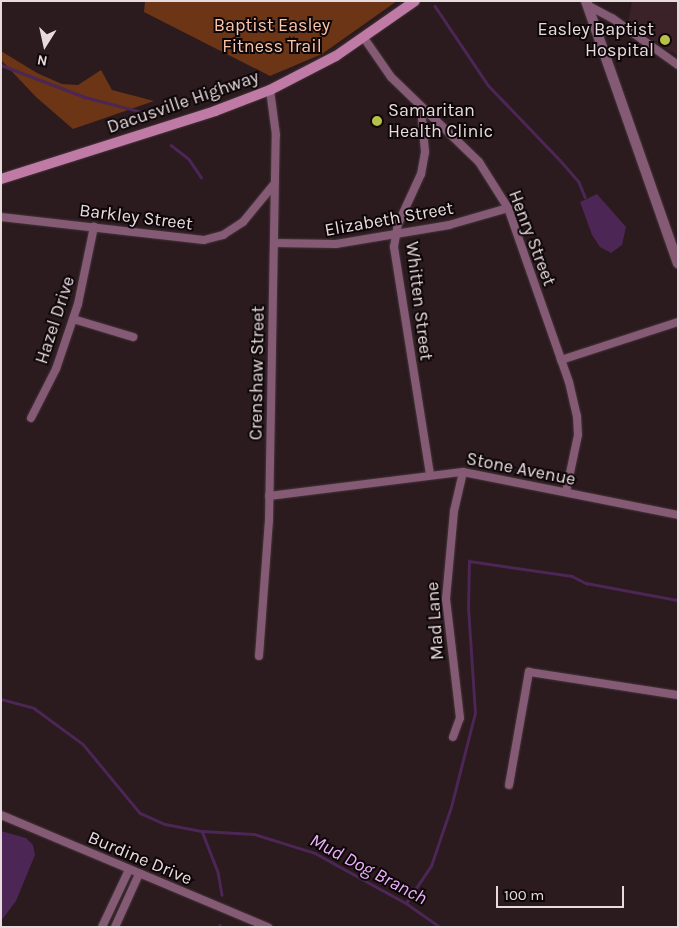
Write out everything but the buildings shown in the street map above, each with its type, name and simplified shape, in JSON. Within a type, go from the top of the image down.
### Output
[{"type":"main road","name":"Dacusville Highway","points":[[1,179],[214,111],[270,90],[364,38],[415,1]]},
{"type":"street","points":[[588,4],[612,18],[678,65]]},
{"type":"street","points":[[588,4],[678,263]]},
{"type":"street","name":"Henry Street","points":[[364,38],[390,77],[478,162],[508,208],[562,360],[579,426],[566,492]]},
{"type":"street","name":"Crenshaw Street","points":[[259,656],[269,496],[274,243],[276,135],[270,90]]},
{"type":"street","name":"Whitten Street","points":[[421,107],[425,152],[421,174],[395,234],[406,332],[430,475]]},
{"type":"street","name":"Barkley Street","points":[[1,216],[204,240],[223,235],[243,222],[275,183]]},
{"type":"street","name":"Elizabeth Street","points":[[274,243],[320,246],[449,226],[508,208]]},
{"type":"street","name":"Hazel Drive","points":[[31,418],[56,369],[73,319],[86,274],[94,228]]},
{"type":"street","points":[[73,319],[133,337]]},
{"type":"street","points":[[562,360],[678,322]]},
{"type":"street","name":"Stone Avenue","points":[[269,496],[463,472],[678,515]]},
{"type":"street","name":"Mad Lane","points":[[453,737],[460,718],[446,599],[454,511],[463,472]]},
{"type":"street","points":[[509,785],[529,672],[678,696]]},
{"type":"street","name":"Burdine Drive","points":[[1,815],[268,927]]},
{"type":"street","points":[[102,927],[129,870]]},
{"type":"street","points":[[115,927],[139,874]]},
{"type":"shaded area","name":"Easley Baptist Hospital","points":[[632,1],[678,1],[678,56],[628,24]]},
{"type":"shaded area","points":[[597,194],[626,227],[622,245],[611,253],[600,247],[592,235],[580,202]]},
{"type":"shaded area","points":[[1,831],[26,838],[33,845],[35,855],[16,901],[1,921]]},
{"type":"green space","name":"Baptist Easley Fitness Trail","points":[[145,1],[397,1],[322,54],[270,76],[144,12]]},
{"type":"green space","points":[[1,51],[37,73],[62,84],[78,85],[101,70],[112,90],[154,101],[73,129],[36,97],[1,60]]},
{"type":"waterway","points":[[435,6],[488,85],[560,160],[579,182],[585,197]]},
{"type":"waterway","points":[[1,65],[85,97],[142,112]]},
{"type":"waterway","points":[[171,145],[189,159],[201,177]]},
{"type":"waterway","points":[[406,903],[431,866],[451,807],[475,713],[468,608],[469,561],[572,576],[586,583],[678,600]]},
{"type":"waterway","name":"Mud Dog Branch","points":[[1,699],[34,708],[83,744],[140,813],[165,824],[202,831],[254,834],[315,853],[406,903],[440,927]]},
{"type":"waterway","points":[[202,831],[218,872],[222,895]]},
{"type":"place","name":"Easley Baptist Hospital","points":[[665,40]]},
{"type":"place","name":"Samaritan Health Clinic","points":[[377,121]]}]
